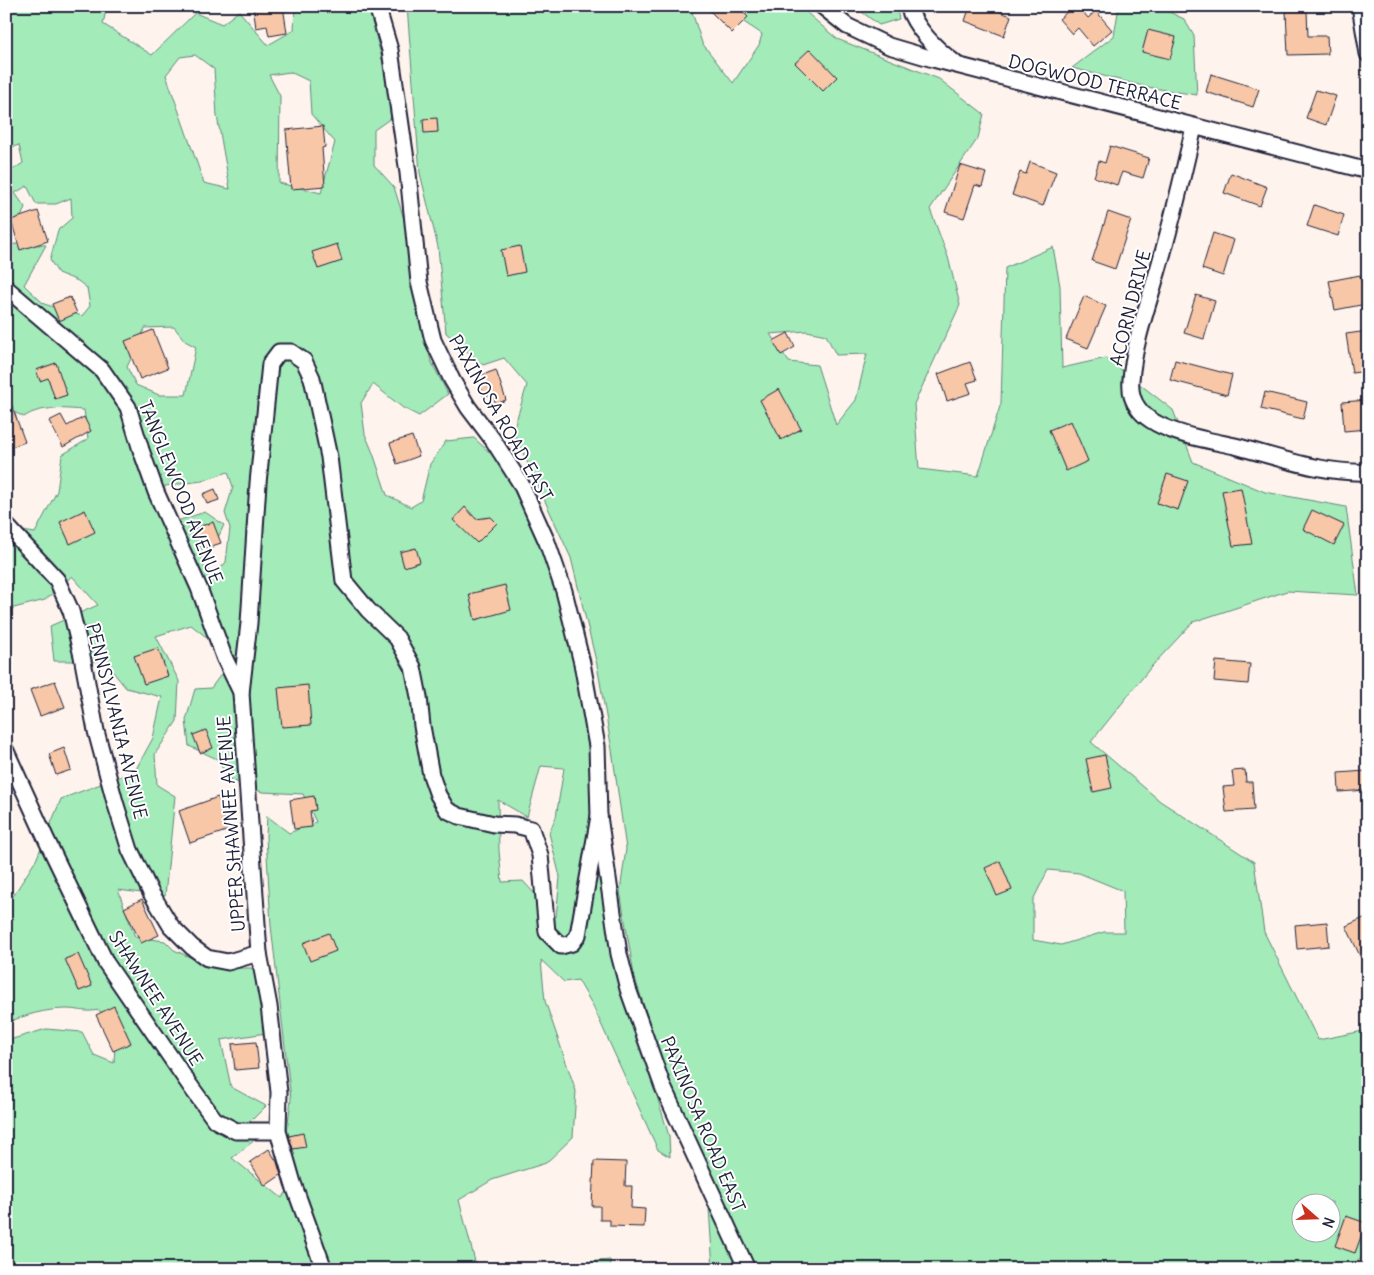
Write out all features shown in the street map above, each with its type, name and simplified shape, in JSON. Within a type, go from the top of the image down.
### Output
[{"type":"street","name":"PAXINOSA ROAD EAST","points":[[377,6],[390,50],[408,173],[419,282],[433,340],[452,380],[468,407],[493,440],[521,484],[547,542],[564,591],[582,663],[598,746],[599,816],[619,954],[628,989],[663,1087],[747,1269]]},
{"type":"street","name":"DOGWOOD TERRACE","points":[[822,6],[844,24],[889,46],[962,67],[1368,171]]},
{"type":"street","points":[[908,6],[911,14],[936,48],[962,67]]},
{"type":"street","points":[[1360,6],[1368,54]]},
{"type":"street","name":"ACORN DRIVE","points":[[1194,127],[1172,221],[1137,346],[1130,380],[1131,397],[1138,409],[1148,418],[1162,426],[1190,435],[1314,466],[1353,473],[1368,472]]},
{"type":"street","name":"TANGLEWOOD AVENUE","points":[[6,288],[102,370],[128,407],[156,492],[199,588],[224,657],[241,694]]},
{"type":"street","name":"UPPER SHAWNEE AVENUE","points":[[324,1269],[293,1183],[278,1131],[279,1092],[269,1006],[259,952],[241,694],[249,622],[270,364],[279,352],[291,352],[304,361],[312,378],[329,456],[344,581],[368,610],[398,638],[413,667],[431,775],[438,796],[447,810],[459,816],[494,824],[515,825]]},
{"type":"street","name":"PENNSYLVANIA AVENUE","points":[[6,525],[57,580],[71,611],[82,656],[96,731],[116,802],[130,850],[151,893],[171,926],[192,947],[207,958],[228,962],[259,952]]},
{"type":"street","name":"SHAWNEE AVENUE","points":[[6,751],[106,963],[191,1087],[215,1120],[236,1131],[278,1131]]},
{"type":"street","name":"PAXINOSA ROAD EAST","points":[[515,825],[531,829],[540,856],[548,932],[561,946],[572,943],[578,935],[599,816]]},
{"type":"green space","points":[[6,6],[107,6],[103,24],[152,55],[195,13],[222,24],[239,11],[268,45],[294,30],[295,6],[368,6],[385,70],[391,118],[374,130],[374,165],[394,187],[404,219],[421,324],[431,361],[448,394],[419,416],[403,408],[373,384],[361,403],[365,434],[387,495],[411,507],[421,501],[430,464],[446,441],[474,438],[499,461],[521,493],[539,538],[555,587],[585,695],[595,812],[609,913],[625,1005],[652,1080],[669,1136],[670,1157],[658,1150],[593,1006],[578,980],[564,982],[541,960],[545,1001],[576,1091],[573,1137],[546,1163],[492,1180],[459,1200],[477,1269],[6,1269],[6,1041],[46,1029],[82,1032],[94,1055],[114,1063],[116,1026],[110,1018],[98,1010],[67,1009],[36,1013],[6,1023],[6,907],[36,860],[61,799],[135,771],[153,738],[162,697],[126,688],[104,661],[54,661],[50,626],[98,605],[72,576],[45,600],[6,610],[6,520],[23,531],[35,533],[57,491],[62,455],[88,439],[84,410],[45,409],[24,417],[6,408],[6,381],[10,381],[6,368],[6,244],[46,245],[24,285],[44,304],[82,316],[90,306],[87,288],[78,281],[58,273],[50,260],[58,230],[72,218],[71,198],[56,204],[36,204],[27,186],[15,193],[25,207],[19,223],[6,233],[6,174],[23,163],[19,145],[6,149]],"holes":[[[195,55],[214,69],[217,116],[230,189],[204,183],[166,75],[180,57]],[[290,72],[309,81],[311,114],[335,142],[321,193],[279,183],[280,96],[269,75]],[[174,327],[185,341],[196,347],[186,395],[159,395],[136,385],[127,367],[145,328]],[[228,472],[233,487],[225,513],[230,528],[226,562],[214,576],[204,567],[224,525],[205,512],[174,522],[161,509],[165,486],[202,481]],[[191,625],[233,658],[211,688],[195,689],[186,720],[189,746],[217,759],[229,779],[262,792],[303,794],[316,822],[289,833],[267,816],[266,837],[271,926],[291,1099],[287,1131],[298,1177],[282,1198],[232,1158],[256,1139],[248,1124],[266,1106],[231,1087],[221,1040],[266,1033],[254,968],[214,968],[174,950],[165,941],[135,937],[118,890],[165,896],[175,796],[157,785],[155,754],[177,721],[179,681],[156,636]],[[541,766],[564,768],[556,817],[549,833],[560,877],[556,917],[523,881],[502,882],[498,800],[527,817]]]},
{"type":"green space","points":[[407,6],[799,6],[837,39],[939,79],[984,114],[978,138],[930,209],[948,257],[960,305],[914,404],[919,469],[978,476],[1001,403],[1005,268],[1053,247],[1060,286],[1062,368],[1106,358],[1173,410],[1193,462],[1265,492],[1346,507],[1358,595],[1287,591],[1193,622],[1151,667],[1091,742],[1160,801],[1254,862],[1264,932],[1318,1040],[1368,1030],[1368,1254],[1345,1269],[713,1269],[709,1208],[719,1194],[675,1104],[634,975],[620,891],[626,849],[612,750],[597,665],[571,558],[513,431],[527,385],[504,358],[483,365],[446,333],[438,247],[420,173]],"holes":[[[701,8],[724,9],[762,34],[759,45],[733,83],[702,43],[692,12]],[[807,331],[826,335],[836,355],[867,354],[856,400],[836,425],[817,365],[789,362],[770,334]],[[1048,870],[1079,873],[1123,891],[1124,932],[1104,932],[1061,945],[1033,940],[1033,900]]]},
{"type":"green space","points":[[854,6],[896,6],[899,19],[879,25]]},
{"type":"green space","points":[[1119,6],[1157,6],[1184,19],[1194,36],[1197,95],[1147,87],[1072,68],[1114,36]]},
{"type":"green space","points":[[610,1260],[611,1269],[505,1269]]},
{"type":"building","points":[[253,6],[283,6],[287,33],[269,36],[267,26],[256,28]]},
{"type":"building","points":[[705,6],[737,6],[748,17],[732,33]]},
{"type":"building","points":[[970,6],[984,6],[1011,16],[1004,36],[965,21]]},
{"type":"building","points":[[1074,6],[1078,6],[1088,18],[1096,11],[1112,30],[1093,46],[1078,28],[1072,34],[1059,19]]},
{"type":"building","points":[[1286,11],[1307,11],[1308,36],[1327,36],[1328,54],[1288,55]]},
{"type":"building","points":[[1148,30],[1176,37],[1170,59],[1142,52]]},
{"type":"building","points":[[810,49],[837,77],[823,91],[795,63]]},
{"type":"building","points":[[1211,74],[1259,89],[1253,107],[1206,92]]},
{"type":"building","points":[[1316,90],[1336,96],[1326,125],[1306,118]]},
{"type":"building","points":[[437,118],[438,132],[424,133],[423,119]]},
{"type":"building","points":[[323,126],[325,147],[322,148],[325,186],[291,189],[286,130]]},
{"type":"building","points":[[1110,146],[1149,158],[1143,178],[1122,172],[1117,185],[1094,177],[1099,161],[1105,163]]},
{"type":"building","points":[[1030,162],[1056,172],[1043,206],[1012,195],[1020,172],[1026,174]]},
{"type":"building","points":[[960,165],[986,173],[982,187],[975,185],[964,218],[945,212]]},
{"type":"building","points":[[1231,173],[1267,187],[1260,206],[1224,193]]},
{"type":"building","points":[[1314,205],[1344,215],[1338,236],[1307,226]]},
{"type":"building","points":[[38,211],[48,241],[20,250],[11,220]]},
{"type":"building","points":[[1108,212],[1131,220],[1115,269],[1092,261]]},
{"type":"building","points":[[1213,233],[1234,240],[1223,276],[1202,269]]},
{"type":"building","points":[[337,244],[342,261],[318,269],[312,252]]},
{"type":"building","points":[[520,246],[525,272],[506,276],[501,250]]},
{"type":"building","points":[[1360,275],[1366,304],[1335,310],[1329,281]]},
{"type":"building","points":[[1196,295],[1215,301],[1204,339],[1184,333]]},
{"type":"building","points":[[1084,296],[1106,306],[1088,348],[1066,339]]},
{"type":"building","points":[[70,297],[77,313],[59,321],[52,304]]},
{"type":"building","points":[[153,330],[168,368],[140,379],[125,341]]},
{"type":"building","points":[[1368,331],[1368,371],[1352,373],[1346,334]]},
{"type":"building","points":[[788,333],[795,347],[781,355],[773,341]]},
{"type":"building","points":[[1175,360],[1232,375],[1227,395],[1170,380]]},
{"type":"building","points":[[970,362],[977,380],[967,383],[971,393],[947,401],[938,374]]},
{"type":"building","points":[[56,363],[67,395],[55,399],[48,378],[40,381],[36,370]]},
{"type":"building","points":[[496,370],[506,400],[496,404],[492,394],[484,397],[477,377]]},
{"type":"building","points":[[779,389],[801,429],[781,440],[760,400]]},
{"type":"building","points":[[1265,392],[1307,402],[1303,419],[1261,409]]},
{"type":"building","points":[[6,395],[8,395],[25,442],[6,449]]},
{"type":"building","points":[[1368,400],[1368,429],[1344,431],[1342,402]]},
{"type":"building","points":[[61,415],[67,426],[84,417],[91,431],[63,447],[49,421]]},
{"type":"building","points":[[1071,421],[1088,461],[1066,471],[1049,430]]},
{"type":"building","points":[[412,436],[419,456],[397,464],[390,443]]},
{"type":"building","points":[[1167,474],[1188,481],[1178,510],[1157,503]]},
{"type":"building","points":[[1241,488],[1252,544],[1233,546],[1222,491]]},
{"type":"building","points":[[215,489],[219,500],[207,504],[203,494]]},
{"type":"building","points":[[465,507],[476,519],[491,517],[497,523],[477,543],[453,520]]},
{"type":"building","points":[[85,510],[95,532],[70,544],[60,522]]},
{"type":"building","points":[[1312,510],[1344,525],[1334,545],[1303,529]]},
{"type":"building","points":[[213,522],[221,543],[203,549],[195,528]]},
{"type":"building","points":[[416,548],[420,562],[404,567],[400,552]]},
{"type":"building","points":[[505,585],[511,610],[475,620],[469,594]]},
{"type":"building","points":[[158,648],[168,676],[144,684],[134,656]]},
{"type":"building","points":[[1216,661],[1250,664],[1248,684],[1214,681]]},
{"type":"building","points":[[55,681],[65,707],[40,716],[30,690]]},
{"type":"building","points":[[308,685],[311,725],[282,727],[278,688]]},
{"type":"building","points":[[206,730],[213,748],[200,753],[193,735]]},
{"type":"building","points":[[64,748],[71,770],[56,775],[49,754]]},
{"type":"building","points":[[1105,755],[1112,788],[1093,792],[1086,759]]},
{"type":"building","points":[[1245,770],[1246,782],[1252,782],[1254,810],[1226,812],[1223,787],[1234,786],[1232,771]]},
{"type":"building","points":[[1366,771],[1367,790],[1339,792],[1338,773]]},
{"type":"building","points":[[314,796],[316,810],[310,811],[312,827],[294,829],[290,800]]},
{"type":"building","points":[[218,797],[229,830],[190,843],[179,811]]},
{"type":"building","points":[[1000,861],[1012,890],[997,896],[985,868]]},
{"type":"building","points":[[142,899],[159,935],[141,943],[124,908]]},
{"type":"building","points":[[1368,916],[1368,973],[1346,926]]},
{"type":"building","points":[[1327,922],[1329,946],[1297,949],[1295,925]]},
{"type":"building","points":[[329,933],[336,951],[310,961],[303,943]]},
{"type":"building","points":[[78,954],[92,986],[79,991],[65,959]]},
{"type":"building","points":[[114,1006],[131,1043],[113,1051],[96,1015]]},
{"type":"building","points":[[256,1042],[259,1068],[235,1070],[232,1044]]},
{"type":"building","points":[[303,1133],[306,1147],[293,1149],[289,1136]]},
{"type":"building","points":[[269,1149],[277,1162],[281,1175],[265,1186],[250,1162]]},
{"type":"building","points":[[594,1161],[626,1162],[625,1186],[632,1186],[631,1208],[645,1209],[644,1227],[610,1226],[610,1220],[600,1220],[600,1206],[592,1206]]},
{"type":"building","points":[[1346,1216],[1366,1223],[1355,1253],[1335,1246],[1336,1242],[1342,1242],[1342,1227]]}]
